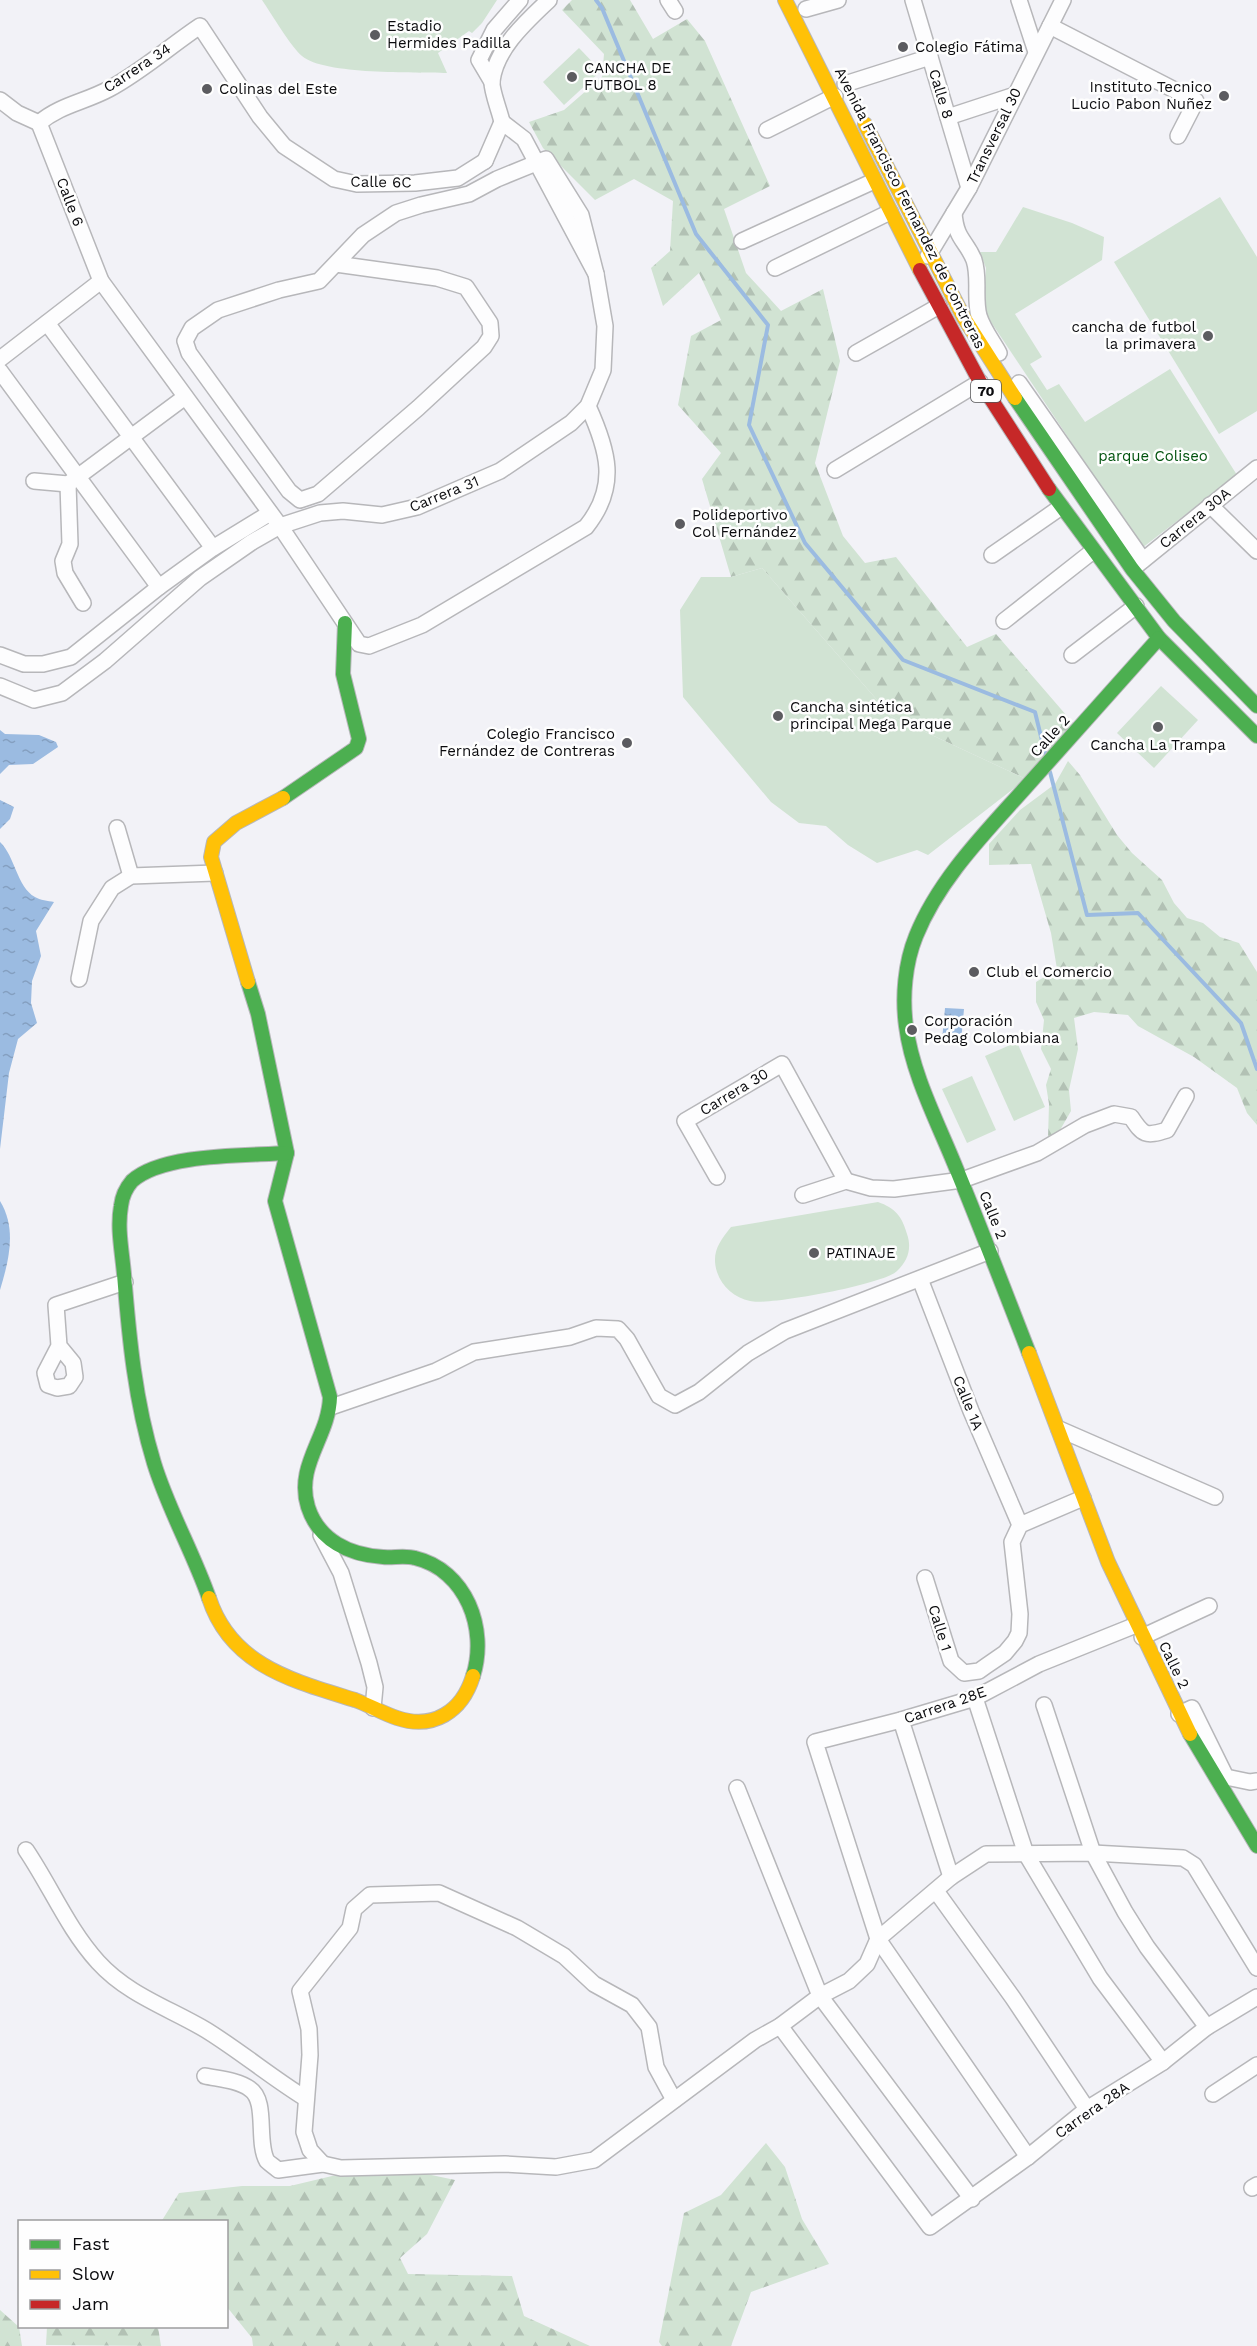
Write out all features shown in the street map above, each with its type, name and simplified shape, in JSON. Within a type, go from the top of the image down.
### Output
[{"type":"street","points":[[497,179],[486,161],[502,122],[492,82],[479,60],[494,30],[520,0]]},
{"type":"street","points":[[492,82],[502,53],[520,27],[549,0]]},
{"type":"street","name":"Avenida Francisco Fernandez de Contreras","points":[[784,0],[843,87],[874,181],[980,382],[1061,507],[1159,638],[1257,736]]},
{"type":"street","points":[[807,9],[838,0]]},
{"type":"street","name":"Calle 8","points":[[913,0],[969,188]]},
{"type":"street","points":[[1019,0],[1036,52]]},
{"type":"street","name":"Transversal 30","points":[[919,268],[969,188],[1063,0]]},
{"type":"street","name":"Carrera 34","points":[[39,123],[52,111],[80,102],[110,88],[200,26]]},
{"type":"street","name":"Calle 6C","points":[[200,26],[260,117],[284,146],[334,179],[357,184],[415,183],[458,178],[486,161]]},
{"type":"street","points":[[1050,26],[1196,101],[1178,136]]},
{"type":"street","points":[[767,130],[843,87],[930,57]]},
{"type":"street","points":[[948,117],[1015,95]]},
{"type":"street","points":[[0,100],[17,113],[39,123]]},
{"type":"street","name":"Avenida Francisco Fernandez de Contreras","points":[[861,116],[932,250],[964,318],[1016,399],[1138,565],[1174,621],[1257,706]]},
{"type":"street","points":[[502,122],[524,139],[536,162]]},
{"type":"street","name":"Calle 6","points":[[39,123],[101,281],[280,526],[359,644],[369,646],[422,625],[586,527],[603,502],[608,464],[601,434],[588,406]]},
{"type":"street","points":[[336,264],[437,278],[466,287],[490,323],[491,336],[484,347],[409,416],[318,494],[300,500],[289,491],[189,353],[185,341],[192,328],[218,310],[279,290],[320,281],[363,235],[396,213],[469,194],[497,179],[546,159],[581,215],[596,274],[605,326],[603,370],[588,406]]},
{"type":"street","points":[[742,241],[874,181]]},
{"type":"street","points":[[775,268],[890,212]]},
{"type":"street","points":[[954,213],[958,235],[973,257],[978,273],[976,298],[980,318],[1006,365],[1138,565]]},
{"type":"street","points":[[352,246],[368,268]]},
{"type":"street","points":[[932,250],[965,247]]},
{"type":"street","points":[[0,359],[101,281]]},
{"type":"street","points":[[856,353],[939,306]]},
{"type":"street","points":[[47,323],[213,548]]},
{"type":"street","points":[[0,371],[73,480],[159,587]]},
{"type":"street","points":[[835,470],[980,382]]},
{"type":"street","points":[[34,481],[73,480],[185,397]]},
{"type":"street","name":"Carrera 31","points":[[0,686],[34,700],[62,693],[105,661],[200,578],[252,542],[280,526],[320,513],[343,511],[382,516],[417,507],[500,471],[571,423],[588,406]]},
{"type":"street","name":"Carrera 30A","points":[[1138,565],[1257,468]]},
{"type":"street","points":[[73,480],[70,544],[63,561],[65,573],[83,603]]},
{"type":"street","points":[[1210,505],[1257,551]]},
{"type":"street","points":[[992,555],[1061,507]]},
{"type":"street","points":[[0,655],[24,664],[44,664],[71,657],[159,587],[213,548],[270,513]]},
{"type":"street","points":[[1004,621],[1094,550]]},
{"type":"street","points":[[1072,655],[1136,606]]},
{"type":"street","points":[[345,623],[343,674],[359,739],[356,748],[293,793],[225,831],[214,842],[212,857],[258,1014],[287,1153],[275,1201],[330,1397],[329,1421],[307,1464],[304,1483],[307,1503],[312,1519],[341,1573],[351,1603],[375,1687],[373,1708]]},
{"type":"street","name":"Calle 2","points":[[1159,638],[960,862],[942,889],[915,938],[907,969],[904,1000],[906,1028],[917,1072],[990,1251],[1108,1562],[1139,1631],[1257,1846]]},
{"type":"street","points":[[117,828],[131,876]]},
{"type":"street","points":[[79,979],[91,921],[112,888],[131,876],[215,873]]},
{"type":"street","name":"Carrera 30","points":[[717,1177],[685,1121],[782,1064],[846,1181]]},
{"type":"street","points":[[803,1195],[846,1181],[871,1188],[894,1189],[962,1180],[1037,1153],[1085,1125],[1114,1114],[1131,1117],[1141,1132],[1150,1136],[1167,1130],[1186,1096]]},
{"type":"street","points":[[287,1153],[181,1161],[160,1166],[138,1176],[123,1196],[119,1213],[125,1282],[136,1385],[149,1448],[171,1511],[219,1623],[242,1649],[279,1674],[313,1689],[359,1701],[402,1721],[426,1722],[448,1716],[459,1707],[470,1692],[477,1655],[472,1610],[456,1583],[437,1569],[414,1558],[386,1558],[342,1549],[312,1519]]},
{"type":"street","points":[[331,1407],[436,1371],[474,1352],[570,1337],[596,1328],[618,1329],[627,1339],[658,1396],[675,1405],[699,1392],[748,1353],[785,1331],[990,1251]]},
{"type":"street","name":"Calle 1A","points":[[920,1280],[971,1411],[1020,1525]]},
{"type":"street","points":[[58,1346],[56,1305],[125,1282]]},
{"type":"street","points":[[1059,1429],[1215,1497]]},
{"type":"street","points":[[1020,1525],[1083,1498]]},
{"type":"street","name":"Calle 1","points":[[924,1578],[951,1661],[964,1673],[979,1671],[1005,1653],[1020,1633],[1012,1542],[1020,1525]]},
{"type":"street","name":"Carrera 28E","points":[[878,1939],[815,1742],[975,1698],[1039,1664],[1209,1606]]},
{"type":"street","points":[[975,1698],[1026,1854],[1100,1978],[1163,2062]]},
{"type":"street","points":[[1044,1705],[1093,1852],[1125,1912],[1148,1947],[1208,2027]]},
{"type":"street","points":[[901,1720],[951,1877]]},
{"type":"street","points":[[1188,1720],[1226,1777],[1250,1782],[1257,1781]]},
{"type":"street","points":[[737,1788],[820,1996],[972,2199]]},
{"type":"street","points":[[26,1850],[85,1946],[99,1963],[122,1984],[162,2009],[185,2018],[224,2042],[305,2098]]},
{"type":"street","points":[[205,2076],[252,2089],[258,2100],[263,2147],[268,2162],[278,2170],[323,2164],[341,2168],[505,2164],[556,2167],[594,2160],[755,2040],[780,2026],[820,1996],[849,1981],[867,1964],[878,1939],[951,1877],[986,1854],[1093,1852],[1182,1858],[1194,1865],[1257,1968]]},
{"type":"street","points":[[936,1891],[1013,1998],[1087,2109]]},
{"type":"street","points":[[323,2164],[310,2150],[304,2132],[310,2055],[309,2030],[300,1990],[350,1928],[354,1909],[370,1895],[439,1893],[517,1928],[564,1956],[594,1984],[632,2005],[649,2027],[656,2067],[674,2100]]},
{"type":"street","points":[[878,1939],[1028,2157]]},
{"type":"street","name":"Carrera 28A","points":[[780,2026],[930,2227],[1028,2157],[1087,2109],[1163,2062],[1208,2027],[1257,1997]]},
{"type":"street","points":[[1213,2094],[1257,2065]]},
{"type":"green space","name":"Estadio Hermides Padilla","points":[[262,0],[497,0],[482,23],[472,33],[469,31],[438,53],[447,73],[371,71],[330,67],[313,62],[297,52]]},
{"type":"green space","points":[[572,0],[630,0],[653,39],[687,19],[705,41],[770,186],[724,209],[746,273],[781,311],[823,289],[840,361],[815,463],[843,536],[865,563],[896,557],[967,647],[996,634],[1073,723],[1026,779],[891,716],[762,568],[731,577],[702,479],[721,453],[678,405],[691,336],[721,320],[699,273],[663,306],[651,268],[670,251],[673,201],[634,179],[595,200],[543,148],[529,122],[564,110],[602,77],[604,54],[562,10]]},
{"type":"green space","name":"CANCHA DE FUTBOL 8","points":[[579,48],[601,71],[564,105],[543,82]]},
{"type":"green space","name":"cancha de futbol la primavera","points":[[1220,197],[1257,257],[1257,411],[1219,434],[1114,262]]},
{"type":"green space","name":"parque Coliseo","points":[[1023,207],[1072,223],[1104,237],[1102,260],[1015,314],[1042,357],[1030,364],[1047,390],[1059,384],[1085,422],[1170,369],[1237,475],[1142,548],[983,310],[986,268],[980,252],[996,252]]},
{"type":"green space","points":[[762,568],[891,716],[1026,779],[928,855],[917,850],[877,863],[848,845],[826,826],[799,823],[771,802],[683,697],[680,610],[701,577],[731,577]]},
{"type":"green space","name":"Cancha La Trampa","points":[[1161,686],[1198,720],[1154,768],[1117,733]]},
{"type":"green space","points":[[1068,761],[1080,775],[1117,835],[1132,853],[1162,880],[1174,903],[1187,918],[1203,923],[1220,937],[1239,943],[1257,972],[1257,1125],[1247,1113],[1237,1088],[1194,1057],[1138,1026],[1128,1015],[1094,1012],[1074,1018],[1078,1049],[1069,1090],[1071,1111],[1056,1137],[1048,1138],[1049,1104],[1046,1085],[1051,1069],[1041,1049],[1044,1020],[1036,1002],[1036,982],[1057,969],[1051,933],[1031,864],[989,865],[989,844],[1020,810],[1055,784]]},
{"type":"green space","points":[[1017,1042],[1045,1107],[1014,1121],[985,1056]]},
{"type":"green space","points":[[972,1076],[996,1130],[967,1143],[942,1089]]},
{"type":"green space","points":[[878,1202],[897,1214],[903,1222],[908,1239],[909,1249],[904,1263],[888,1276],[826,1293],[761,1302],[744,1300],[726,1287],[719,1277],[715,1265],[716,1253],[731,1227]]},
{"type":"green space","points":[[766,2143],[785,2167],[802,2219],[829,2264],[751,2292],[731,2346],[662,2346],[659,2342],[684,2213],[721,2195]]},
{"type":"green space","points":[[422,2173],[455,2180],[427,2234],[400,2258],[408,2274],[512,2276],[524,2316],[590,2346],[253,2346],[252,2338],[228,2308],[228,2220],[162,2220],[179,2193],[242,2186],[290,2186],[332,2176]]},
{"type":"green space","points":[[0,2310],[18,2326],[22,2346],[0,2346]]},
{"type":"green space","points":[[47,2328],[158,2328],[161,2346],[46,2345]]},
{"type":"water","points":[[0,730],[5,734],[39,735],[56,742],[58,747],[33,764],[9,765],[0,774]]},
{"type":"water","points":[[0,800],[14,807],[10,819],[0,829]]},
{"type":"water","points":[[0,842],[29,892],[39,899],[54,902],[36,931],[41,956],[32,981],[31,1003],[37,1023],[18,1039],[9,1073],[0,1149]]},
{"type":"water","points":[[945,1008],[964,1009],[961,1042],[942,1040]]},
{"type":"water","points":[[0,1201],[8,1222],[10,1245],[0,1290]]},
{"type":"waterway","points":[[596,0],[602,8],[696,234],[768,325],[749,425],[805,543],[903,660],[1035,712],[1045,753]]},
{"type":"waterway","points":[[1050,772],[1087,915],[1138,913],[1241,1023],[1257,1069]]},
{"type":"traffic: fast","points":[[1015,398],[1132,569],[1174,621],[1257,706]]},
{"type":"traffic: fast","points":[[1049,489],[1159,638],[1257,736]]},
{"type":"traffic: fast","points":[[283,798],[356,748],[359,739],[343,674],[345,623]]},
{"type":"traffic: fast","points":[[1029,1353],[914,1061],[905,1015],[907,969],[912,946],[926,915],[964,857],[1159,638]]},
{"type":"traffic: fast","points":[[248,982],[258,1014],[287,1153],[275,1201],[330,1397],[324,1425],[306,1478],[305,1492],[308,1507],[320,1529],[337,1544],[371,1556],[415,1558],[433,1565],[448,1575],[460,1588],[475,1621],[477,1658],[473,1676]]},
{"type":"traffic: fast","points":[[209,1598],[173,1514],[147,1440],[137,1393],[131,1345],[120,1240],[119,1223],[122,1203],[132,1181],[164,1165],[206,1158],[287,1153]]},
{"type":"traffic: fast","points":[[1190,1734],[1257,1846]]},
{"type":"traffic: slow","points":[[785,0],[920,270]]},
{"type":"traffic: slow","points":[[865,124],[964,318],[1015,398]]},
{"type":"traffic: slow","points":[[248,982],[211,857],[214,842],[236,823],[283,798]]},
{"type":"traffic: slow","points":[[1029,1353],[1108,1562],[1190,1734]]},
{"type":"traffic: slow","points":[[209,1598],[219,1621],[233,1640],[267,1667],[310,1686],[355,1700],[397,1718],[423,1722],[444,1715],[462,1699],[473,1676]]},
{"type":"traffic: jam","points":[[920,270],[980,382],[1049,489]]},
{"type":"place","name":"Estadio Hermides Padilla","points":[[375,35]]},
{"type":"place","name":"Colegio Fátima","points":[[903,47]]},
{"type":"place","name":"CANCHA DE FUTBOL 8","points":[[572,77]]},
{"type":"place","name":"Colinas del Este","points":[[207,89]]},
{"type":"place","name":"Instituto Tecnico Lucio Pabon Nuñez","points":[[1224,96]]},
{"type":"place","name":"cancha de futbol la primavera","points":[[1208,336]]},
{"type":"place","name":"Polideportivo Col Fernández","points":[[680,524]]},
{"type":"place","name":"Cancha sintética principal Mega Parque","points":[[778,716]]},
{"type":"place","name":"Cancha La Trampa","points":[[1158,727]]},
{"type":"place","name":"Colegio Francisco Fernández de Contreras","points":[[627,743]]},
{"type":"place","name":"Club el Comercio","points":[[974,972]]},
{"type":"place","name":"Corporación Pedag Colombiana","points":[[912,1030]]},
{"type":"place","name":"PATINAJE","points":[[814,1253]]}]
